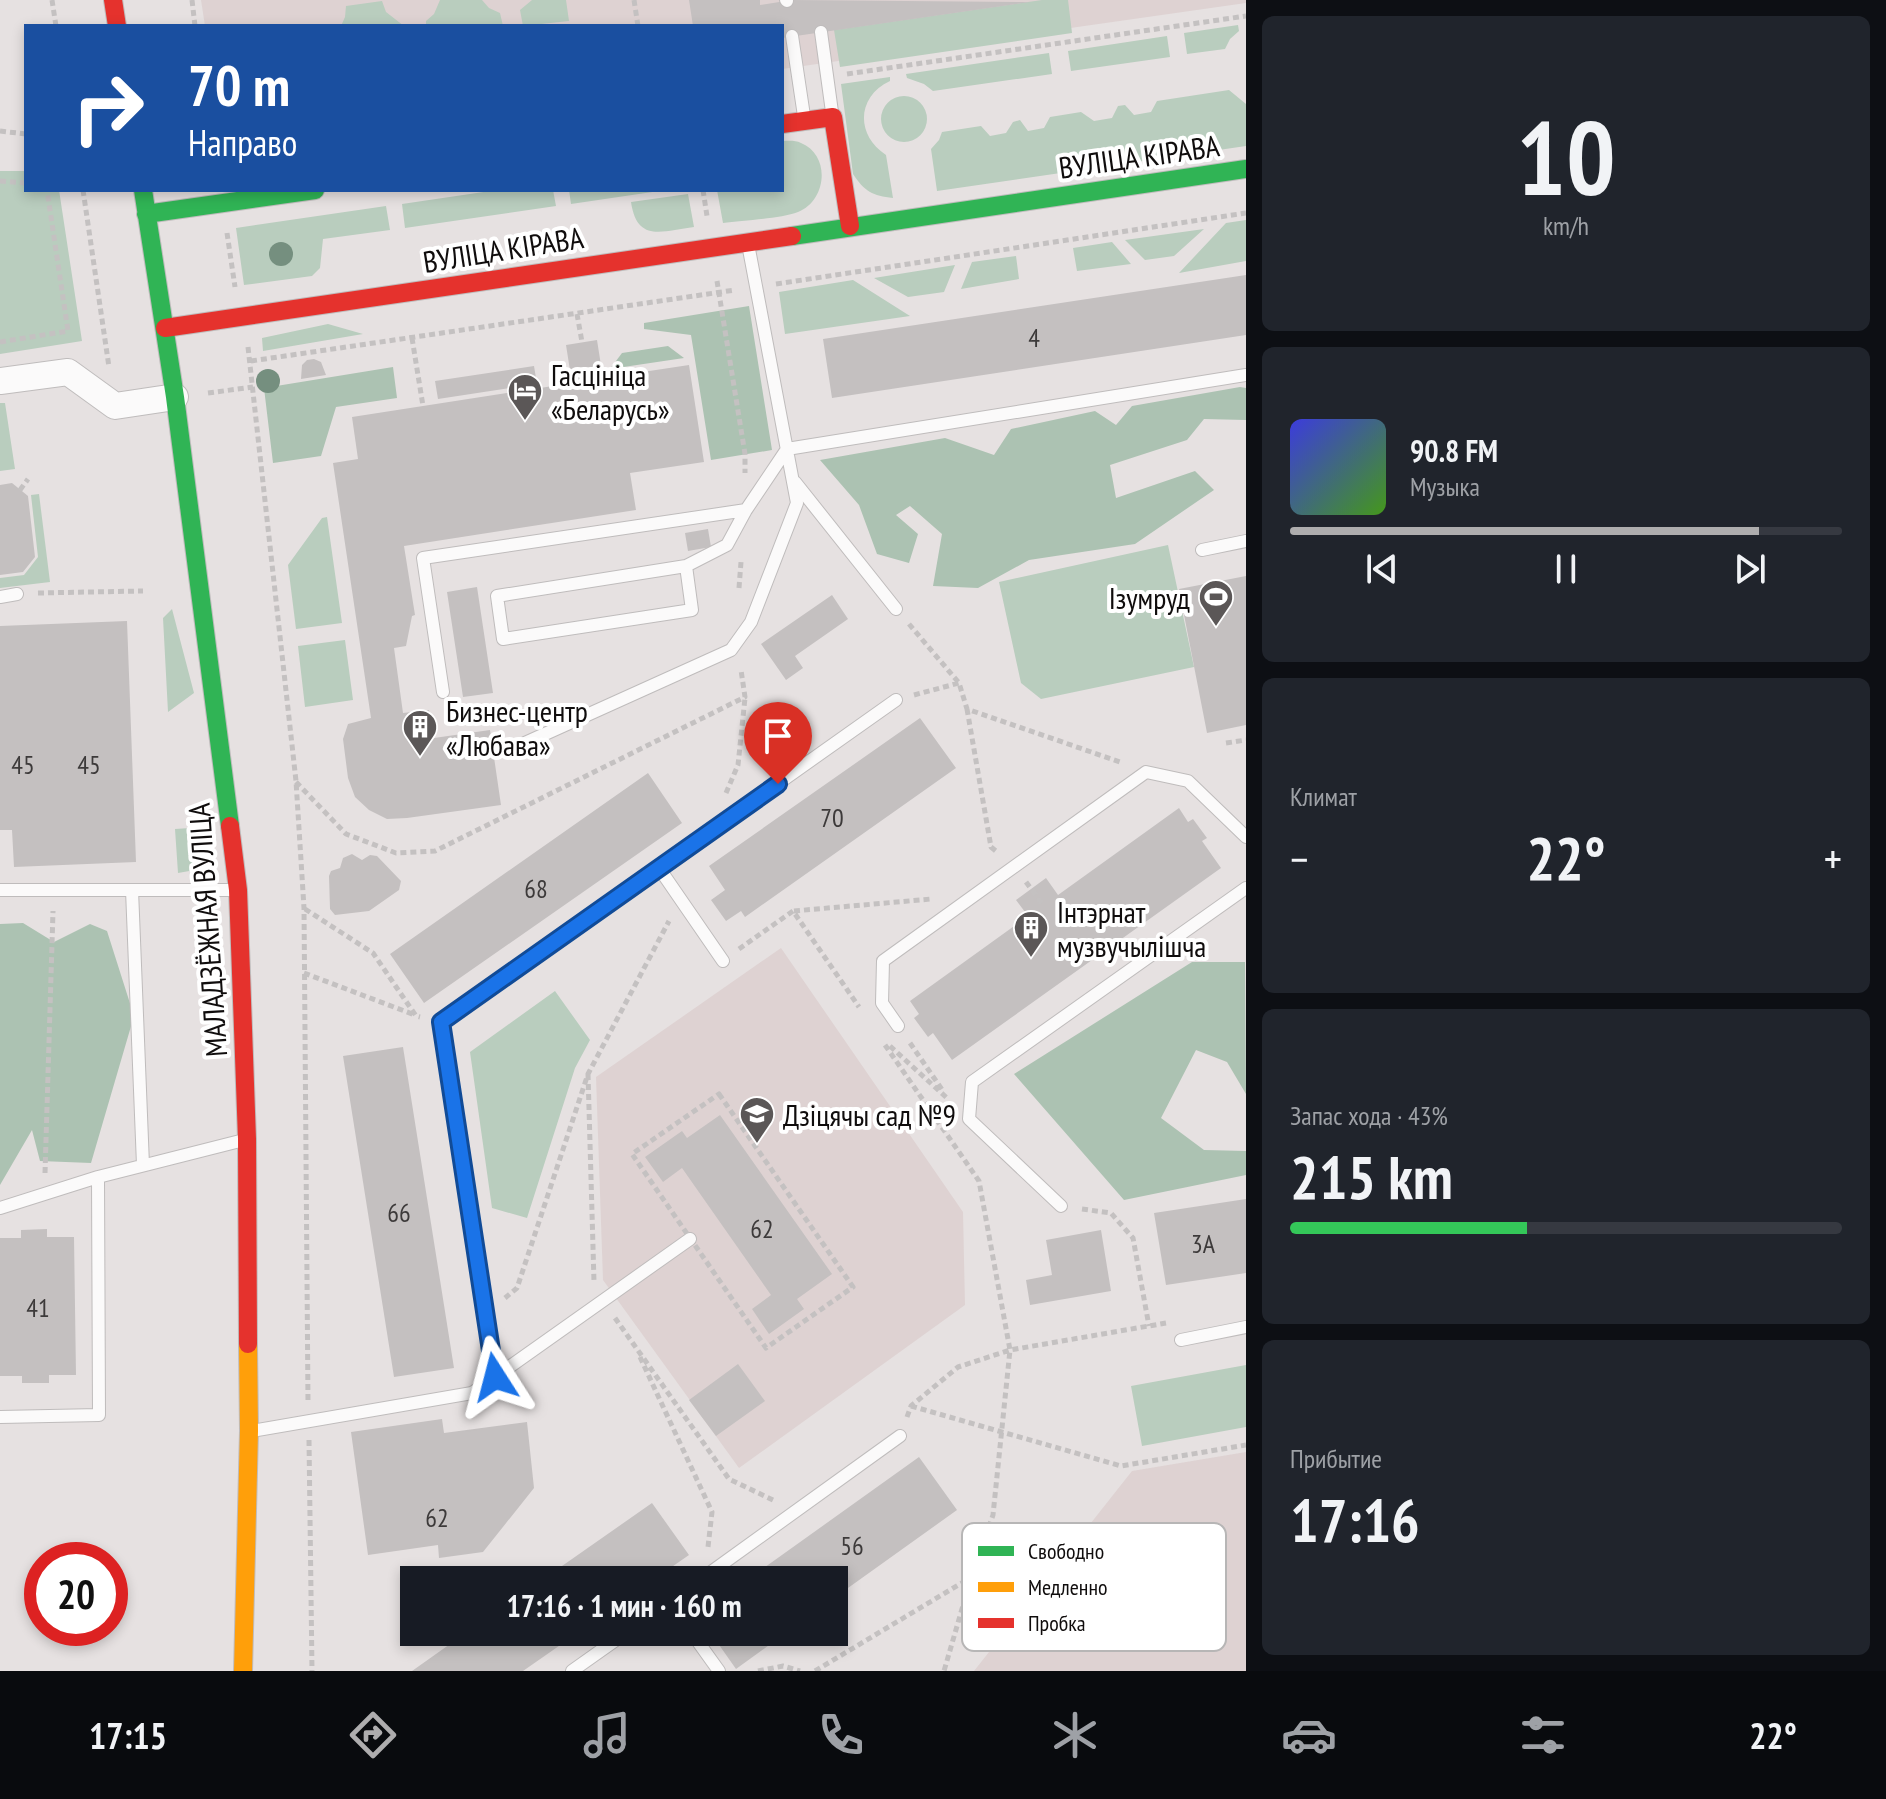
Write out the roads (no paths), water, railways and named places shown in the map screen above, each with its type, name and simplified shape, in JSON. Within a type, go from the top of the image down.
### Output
[{"type":"main road","points":[[113,0],[117,24]]},
{"type":"main road","points":[[784,124],[833,117],[850,226]]},
{"type":"main road","name":"ВУЛІЦА КІРАВА","points":[[165,328],[1246,169]]},
{"type":"main road","name":"МАЛАДЗЁЖНАЯ ВУЛІЦА","points":[[143,192],[175,397],[238,890],[247,1139],[249,1431],[239,1670]]},
{"type":"main road","points":[[146,214],[301,192]]},
{"type":"street","points":[[0,381],[68,372],[115,406],[175,397]]},
{"type":"lane","points":[[821,32],[833,117]]},
{"type":"lane","points":[[792,36],[805,121]]},
{"type":"lane","points":[[525,743],[731,650],[751,622],[797,503],[748,241]]},
{"type":"lane","points":[[686,566],[692,610],[503,639],[497,596],[686,566],[727,545],[746,510],[787,449],[1246,375]]},
{"type":"lane","points":[[793,479],[896,609]]},
{"type":"lane","points":[[443,692],[423,558],[746,510]]},
{"type":"lane","points":[[1202,550],[1246,541]]},
{"type":"lane","points":[[0,597],[17,594]]},
{"type":"lane","points":[[495,1377],[441,1022],[896,700]]},
{"type":"lane","points":[[898,1026],[882,1003],[883,961],[1146,772],[1188,781],[1246,837]]},
{"type":"lane","points":[[659,868],[723,961]]},
{"type":"lane","points":[[1061,1206],[969,1119],[972,1082],[1246,888]]},
{"type":"lane","points":[[0,890],[238,890]]},
{"type":"lane","points":[[132,890],[143,1165]]},
{"type":"lane","points":[[0,1208],[98,1177],[247,1139]]},
{"type":"lane","points":[[0,1417],[99,1415],[98,1177]]},
{"type":"lane","points":[[249,1431],[472,1393],[690,1239]]},
{"type":"lane","points":[[1181,1340],[1246,1327]]},
{"type":"lane","points":[[719,1566],[900,1436]]},
{"type":"lane","points":[[572,1671],[607,1646]]},
{"type":"lane","points":[[701,1646],[719,1671]]},
{"type":"place","name":"Гасцініца «Беларусь»","points":[[525,422]]},
{"type":"place","name":"Ізумруд","points":[[1216,628]]},
{"type":"place","name":"Бизнес-центр «Любава»","points":[[420,758]]},
{"type":"place","name":"Інтэрнат музвучылішча","points":[[1031,959]]},
{"type":"place","name":"Дзіцячы сад №9","points":[[757,1145]]}]
